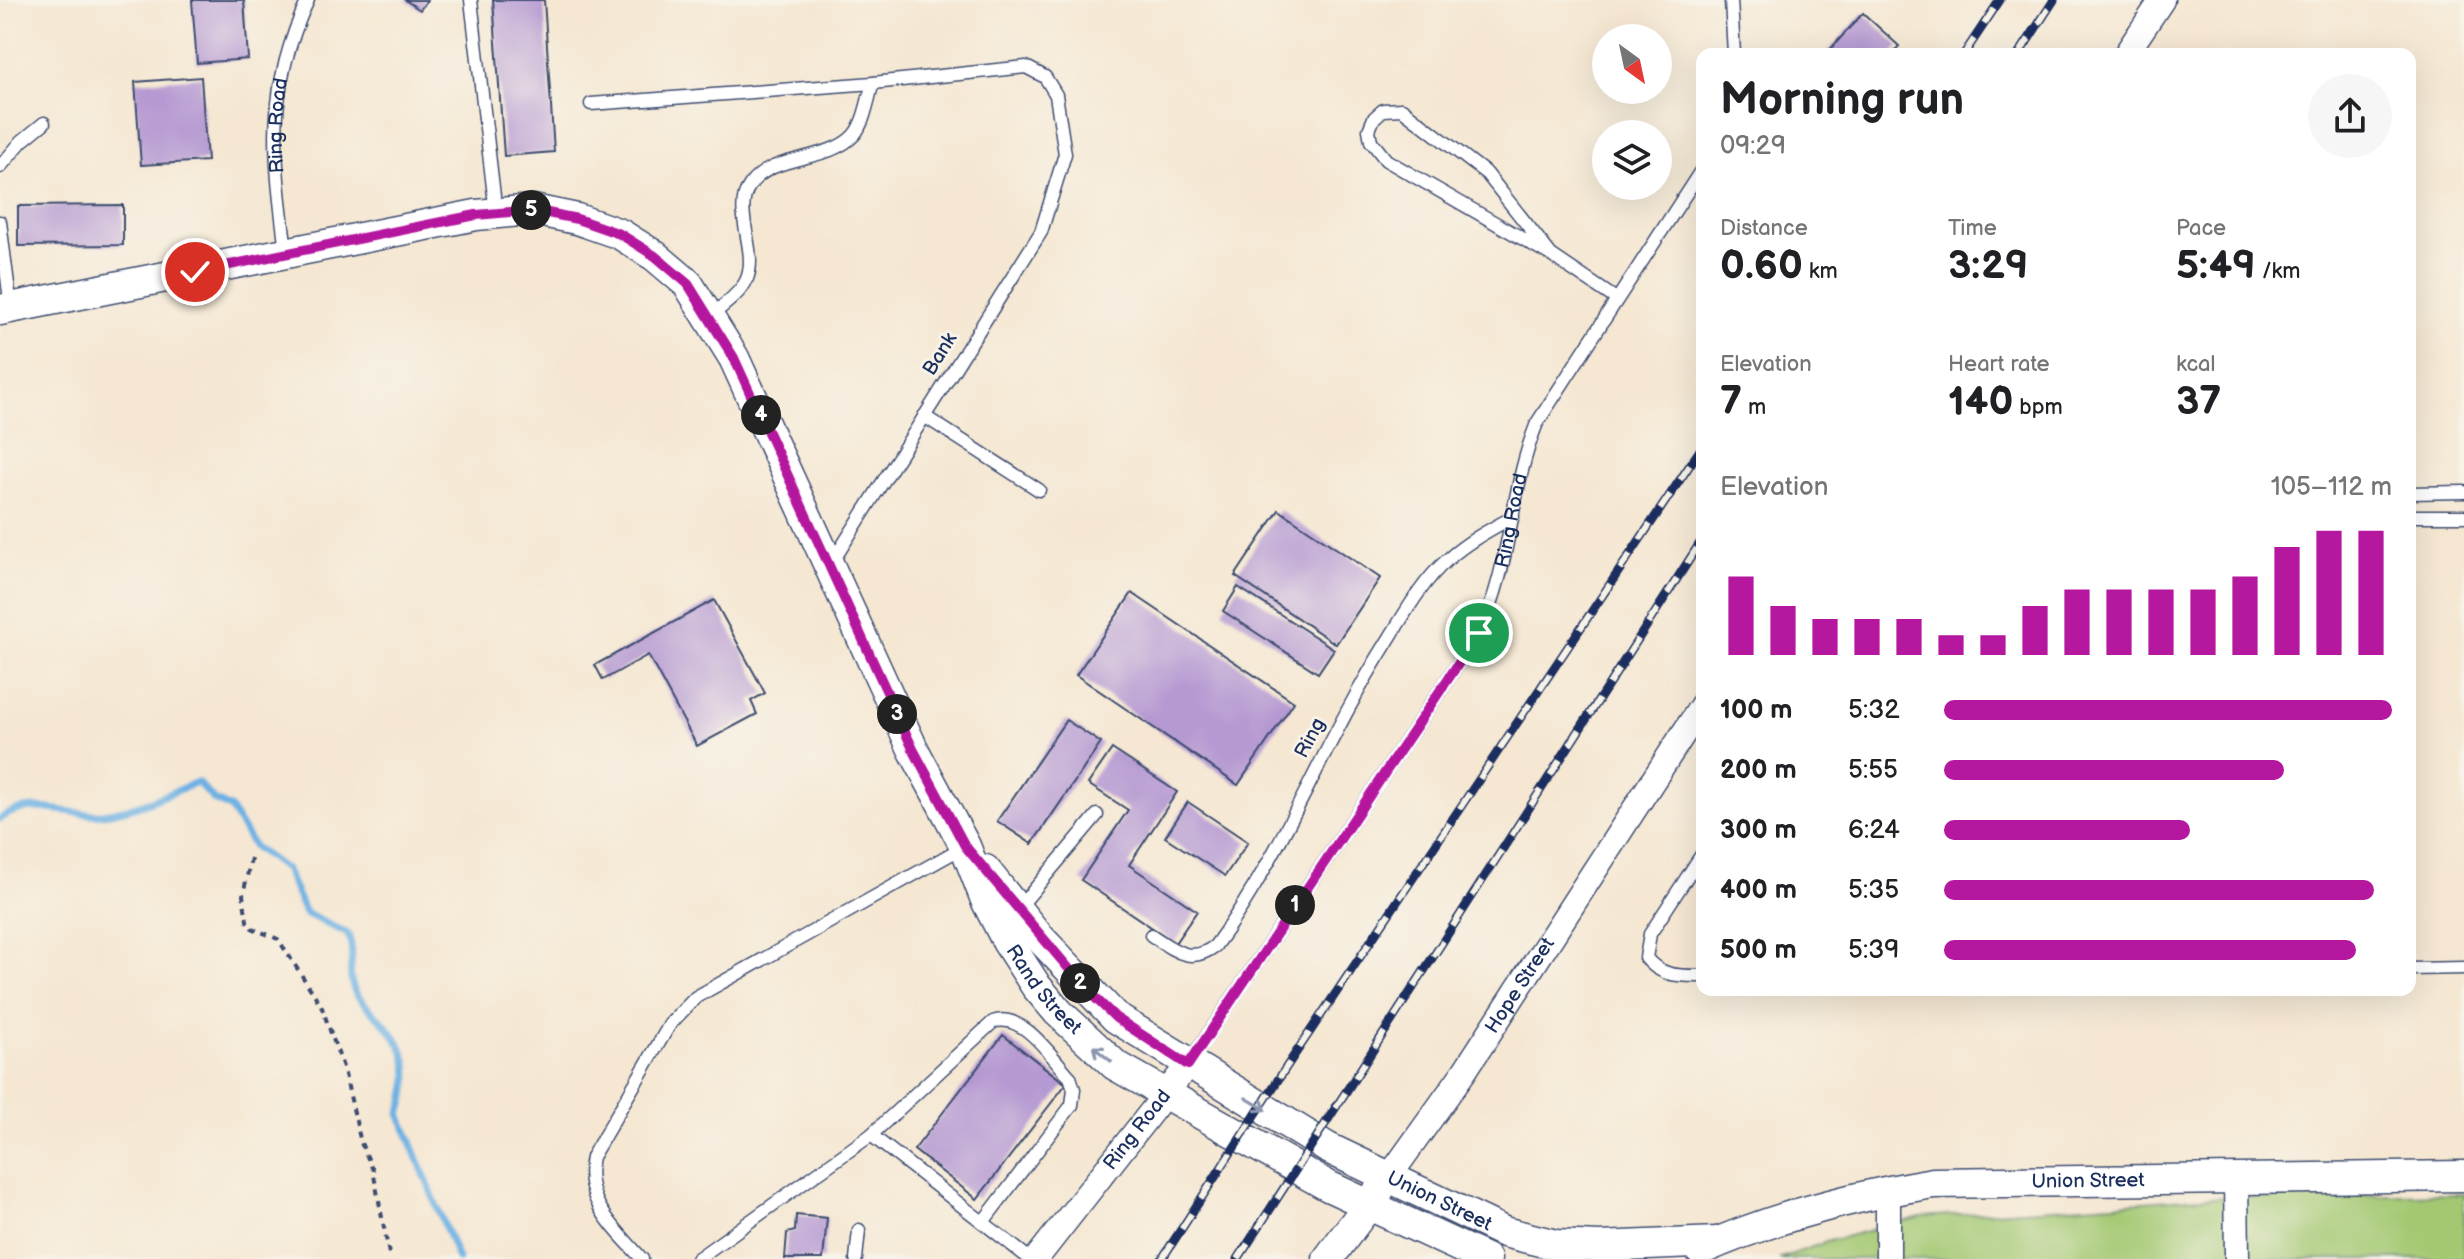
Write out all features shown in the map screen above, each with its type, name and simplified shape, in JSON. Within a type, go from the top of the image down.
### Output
[{"type":"street","points":[[2130,48],[2162,0]]},
{"type":"street","name":"Rand Street","points":[[5,309],[496,213],[533,210],[577,219],[620,234],[655,256],[688,284],[711,316],[734,358],[913,749],[965,846],[986,900],[1036,986],[1088,1043],[1115,1065],[1167,1096]]},
{"type":"street","name":"Hope Street","points":[[1328,1259],[1464,1072],[1696,714]]},
{"type":"street","name":"Rand Street","points":[[965,846],[1087,990],[1116,1018],[1188,1065]]},
{"type":"street","name":"Ring Road","points":[[1036,1259],[1167,1096],[1188,1065]]},
{"type":"street","name":"Union Street","points":[[1188,1065],[1328,1148],[1504,1232],[1556,1245],[1599,1247],[1718,1242]]},
{"type":"street","name":"Union Street","points":[[1167,1096],[1367,1206],[1486,1259]]},
{"type":"street","name":"Union Street","points":[[1679,1259],[1718,1242],[1888,1190],[1977,1180],[2464,1176]]},
{"type":"street","points":[[2236,1178],[2237,1259]]},
{"type":"street","points":[[1888,1190],[1888,1259]]},
{"type":"lane","name":"Ring Road","points":[[287,254],[274,166],[276,102],[289,40],[308,0]]},
{"type":"lane","points":[[471,0],[496,213]]},
{"type":"lane","points":[[1731,0],[1734,48]]},
{"type":"lane","name":"Bank","points":[[830,566],[1041,232],[1065,154],[1056,95],[1045,77],[1026,67],[873,83]]},
{"type":"lane","points":[[591,104],[873,83],[855,134],[841,144],[764,172],[752,181],[744,194],[750,265],[746,281],[711,316]]},
{"type":"lane","points":[[1551,255],[1487,174],[1434,131],[1402,109],[1383,110],[1374,118],[1369,130],[1371,141],[1386,160],[1551,255],[1616,299]]},
{"type":"lane","points":[[0,167],[22,141],[44,123]]},
{"type":"lane","name":"Ring Road","points":[[1188,1065],[1479,633],[1495,599],[1523,458],[1537,423],[1696,178]]},
{"type":"lane","points":[[0,222],[5,309]]},
{"type":"lane","points":[[924,416],[1039,490]]},
{"type":"lane","points":[[2416,493],[2464,492]]},
{"type":"lane","points":[[2416,516],[2464,516]]},
{"type":"lane","name":"Ring","points":[[1151,935],[1191,957],[1203,955],[1215,946],[1279,848],[1330,743],[1415,597],[1455,554],[1476,537],[1513,517]]},
{"type":"lane","points":[[1017,910],[1097,815]]},
{"type":"lane","points":[[642,1259],[597,1205],[588,1172],[592,1157],[670,1024],[696,997],[965,846]]},
{"type":"lane","points":[[1696,863],[1650,934],[1646,958],[1655,970],[1664,974],[1696,976]]},
{"type":"lane","points":[[2416,969],[2464,968]]},
{"type":"lane","points":[[697,1259],[871,1135],[993,1022],[1003,1018],[1017,1021],[1070,1077],[1074,1089],[1072,1105],[983,1222]]},
{"type":"lane","points":[[871,1135],[1030,1259]]},
{"type":"lane","points":[[856,1259],[859,1230]]},
{"type":"path","points":[[251,858],[243,895],[247,921],[252,928],[278,939],[321,1005],[344,1070],[361,1143],[373,1170],[390,1259]]},
{"type":"green space","points":[[2464,1194],[2464,1259],[1779,1259],[1829,1241],[1921,1217],[2201,1198]]},
{"type":"building","points":[[192,0],[244,0],[248,59],[197,63]]},
{"type":"building","points":[[405,0],[427,0],[420,10]]},
{"type":"building","points":[[493,0],[544,0],[554,152],[504,156]]},
{"type":"building","points":[[1863,13],[1899,46],[1897,48],[1831,48]]},
{"type":"building","points":[[201,77],[207,161],[141,165],[135,82]]},
{"type":"building","points":[[123,205],[123,245],[18,246],[18,206]]},
{"type":"building","points":[[1279,510],[1380,578],[1336,644],[1235,576]]},
{"type":"building","points":[[1238,587],[1334,649],[1318,673],[1223,611]]},
{"type":"building","points":[[1132,593],[1294,702],[1238,785],[1076,675]]},
{"type":"building","points":[[714,600],[765,693],[751,701],[757,714],[697,746],[648,655],[603,680],[595,665]]},
{"type":"building","points":[[1066,720],[1101,743],[1032,844],[997,821]]},
{"type":"building","points":[[1112,749],[1177,792],[1129,865],[1197,911],[1175,943],[1081,880],[1128,810],[1088,784]]},
{"type":"building","points":[[1188,802],[1248,842],[1225,876],[1165,837]]},
{"type":"building","points":[[1003,1035],[1066,1084],[977,1199],[914,1150]]},
{"type":"building","points":[[796,1215],[827,1218],[823,1259],[785,1259],[787,1233],[795,1231]]},
{"type":"waterway","points":[[0,819],[12,812],[37,808],[90,814],[115,812],[197,782],[214,800],[230,808],[254,847],[286,870],[305,913],[348,934],[355,992],[390,1031],[404,1053],[408,1075],[400,1114],[458,1259]]},
{"type":"railway","points":[[1968,48],[2000,0]]},
{"type":"railway","points":[[2023,48],[2054,0]]},
{"type":"railway","points":[[1162,1259],[1287,1066],[1696,456]]},
{"type":"railway","points":[[1238,1259],[1696,549]]},
{"type":"route","points":[[195,272],[476,215],[533,210],[577,219],[620,234],[655,256],[688,284],[711,316],[734,358],[913,749],[965,846],[1087,990],[1116,1018],[1188,1065],[1479,633]]}]
